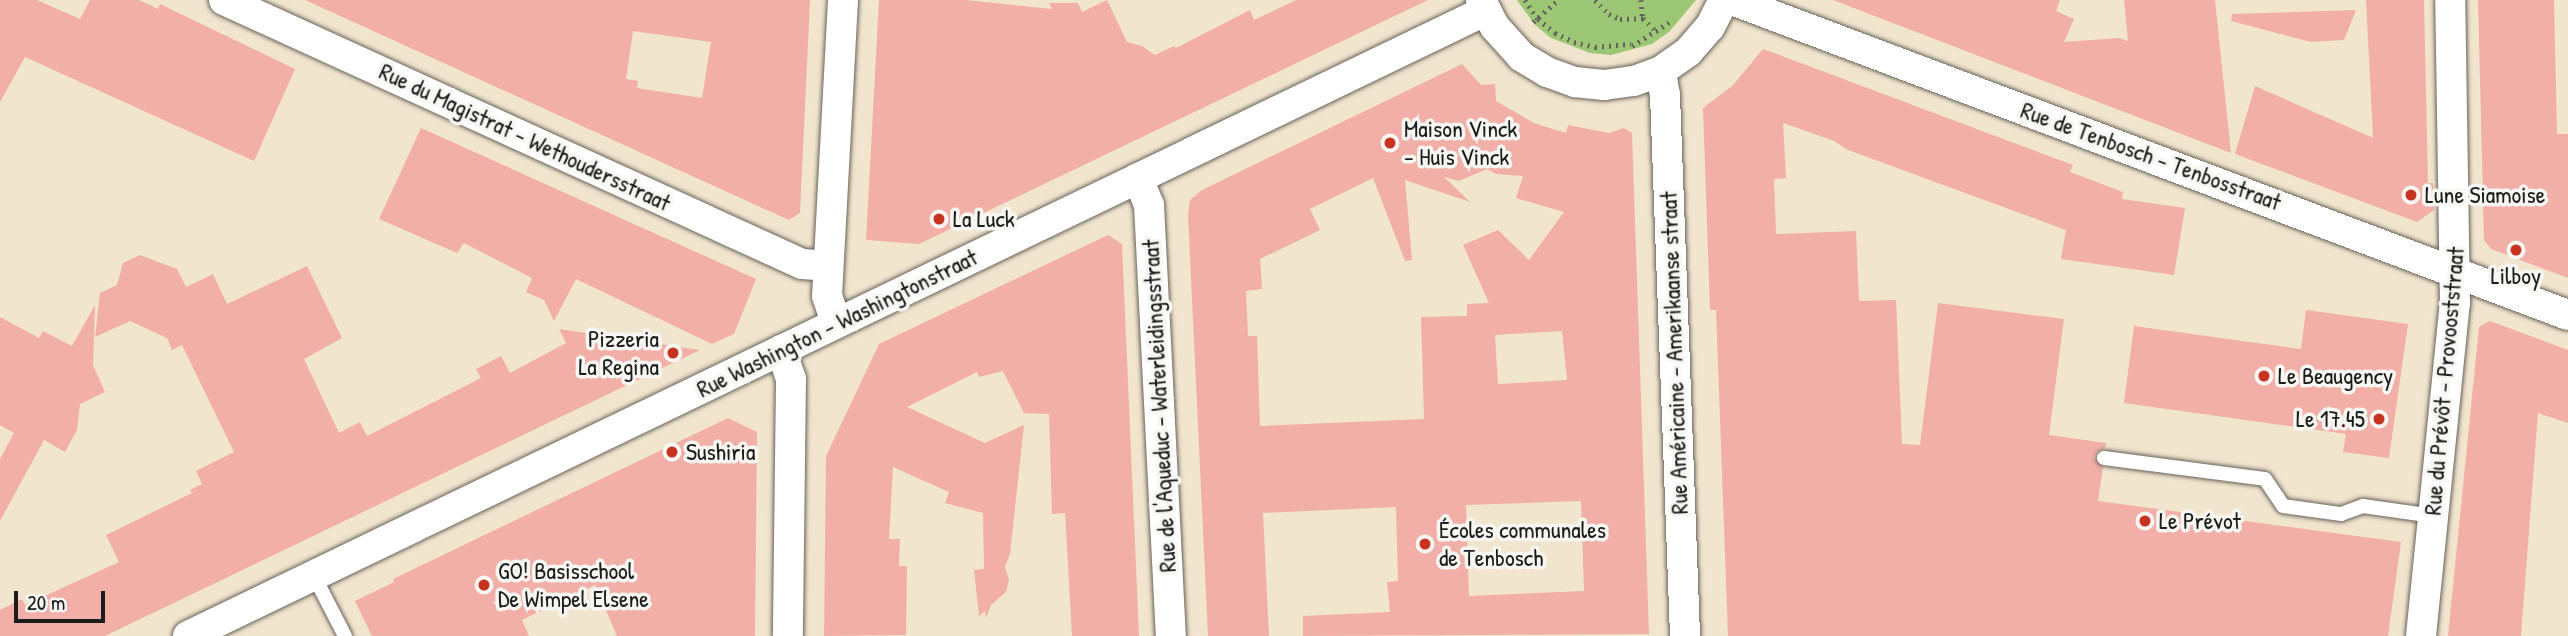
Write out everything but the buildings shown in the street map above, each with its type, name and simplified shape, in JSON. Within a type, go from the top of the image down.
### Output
[{"type":"street","name":"Rue du Magistrat - Wethoudersstraat","points":[[224,0],[802,264],[828,266]]},
{"type":"street","points":[[836,323],[827,296],[843,0]]},
{"type":"street","points":[[1483,6],[1514,49],[1547,72],[1575,82],[1604,85],[1634,80],[1661,71],[1689,52],[1710,27],[1724,0]]},
{"type":"street","name":"Rue de Tenbosch - Tenbosstraat","points":[[1732,0],[2568,315]]},
{"type":"street","name":"Rue du Prévôt - Provooststraat","points":[[2421,636],[2455,304],[2450,0]]},
{"type":"street","name":"Rue Washington - Washingtonstraat","points":[[188,636],[1138,178],[1483,6]]},
{"type":"street","name":"Rue Américaine - Amerikaanse straat","points":[[1661,71],[1665,95],[1685,636]]},
{"type":"street","name":"Rue de l'Aqueduc - Waterleidingsstraat","points":[[1138,178],[1149,205],[1171,636]]},
{"type":"street","points":[[781,350],[791,379],[788,636]]},
{"type":"lane","points":[[2104,458],[2266,479],[2283,506],[2341,514],[2363,506],[2433,516]]},
{"type":"lane","points":[[314,576],[345,636]]},
{"type":"path","points":[[1525,0],[1538,19],[1555,33],[1574,42],[1595,47],[1632,44],[1658,33],[1681,10]]},
{"type":"path","points":[[1533,23],[1558,0]]},
{"type":"path","points":[[1595,0],[1609,14],[1620,19],[1643,18]]},
{"type":"path","points":[[1641,0],[1643,18],[1658,33]]},
{"type":"path","points":[[1632,44],[1632,51]]},
{"type":"green space","points":[[1517,0],[1696,0],[1669,32],[1652,44],[1611,55],[1590,53],[1551,38],[1535,25]]},
{"type":"place","name":"Maison Vinck - Huis Vinck","points":[[1390,143]]},
{"type":"place","name":"Lune Siamoise","points":[[2411,195]]},
{"type":"place","name":"La Luck","points":[[939,219]]},
{"type":"place","name":"Lilboy","points":[[2516,250]]},
{"type":"place","name":"Pizzeria La Regina","points":[[673,353]]},
{"type":"place","name":"Le Beaugency","points":[[2264,376]]},
{"type":"place","name":"Le 17.45","points":[[2379,419]]},
{"type":"place","name":"Sushiria","points":[[672,452]]},
{"type":"place","name":"Le Prévot","points":[[2145,521]]},
{"type":"place","name":"Écoles communales de Tenbosch","points":[[1425,544]]},
{"type":"place","name":"GO! Basisschool De Wimpel Elsene","points":[[484,585]]}]
